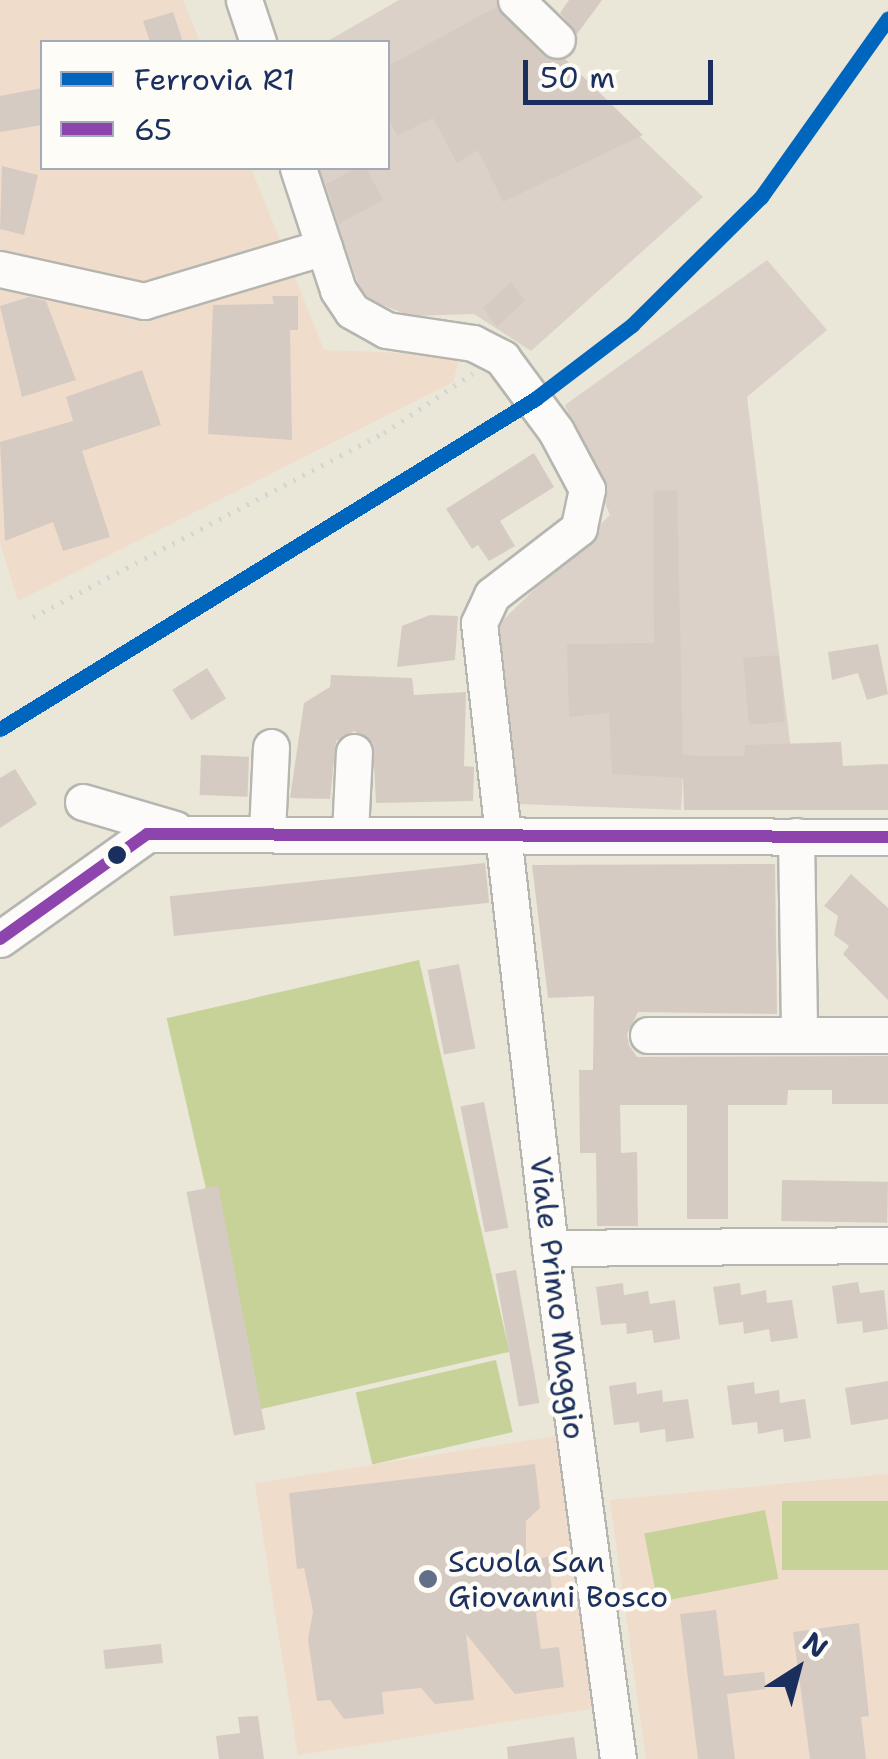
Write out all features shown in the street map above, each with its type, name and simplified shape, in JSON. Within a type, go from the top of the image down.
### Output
[{"type":"street","points":[[244,0],[257,40]]},
{"type":"street","points":[[516,0],[557,40]]},
{"type":"street","points":[[299,170],[344,300],[362,320],[386,330],[489,350]]},
{"type":"street","points":[[0,269],[144,301],[324,247]]},
{"type":"street","name":"Viale Primo Maggio","points":[[489,350],[519,376],[575,462],[588,495],[575,532],[492,595],[480,615],[550,1248],[618,1759]]},
{"type":"street","points":[[268,832],[271,748]]},
{"type":"street","points":[[350,833],[354,752]]},
{"type":"street","points":[[83,802],[180,831]]},
{"type":"street","points":[[0,939],[125,844],[147,834],[180,831],[888,837]]},
{"type":"street","points":[[796,836],[799,1032]]},
{"type":"street","points":[[648,1035],[888,1035]]},
{"type":"street","points":[[550,1248],[888,1245]]},
{"type":"path","points":[[32,617],[384,433],[466,381],[489,350]]},
{"type":"shaded area","points":[[0,0],[183,0],[199,40],[40,40],[40,170],[252,170],[324,350],[460,355],[453,382],[18,601],[0,542]]},
{"type":"shaded area","points":[[399,0],[497,0],[703,197],[531,351],[474,314],[410,316],[363,297],[318,170],[390,170],[390,40],[329,40]]},
{"type":"shaded area","points":[[767,260],[827,330],[747,397],[792,758],[684,755],[681,810],[520,804],[494,629],[610,515],[565,405]]},
{"type":"shaded area","name":"Scuola San Giovanni Bosco","points":[[555,1436],[598,1708],[298,1755],[255,1484]]},
{"type":"shaded area","points":[[888,1474],[888,1759],[646,1759],[610,1500]]},
{"type":"green space","points":[[419,960],[509,1352],[257,1410],[167,1018]]},
{"type":"green space","points":[[496,1360],[513,1432],[372,1464],[356,1392]]},
{"type":"green space","points":[[782,1501],[888,1501],[888,1570],[782,1570]]},
{"type":"green space","points":[[765,1510],[778,1579],[658,1602],[644,1533]]},
{"type":"building","points":[[569,0],[602,0],[577,34],[560,13]]},
{"type":"building","points":[[496,7],[543,56],[565,59],[643,135],[503,202],[478,150],[457,163],[433,118],[397,136],[390,121],[390,65]]},
{"type":"building","points":[[173,12],[182,40],[149,40],[143,21]]},
{"type":"building","points":[[40,88],[40,125],[0,132],[0,96]]},
{"type":"building","points":[[2,166],[38,175],[24,235],[0,229]]},
{"type":"building","points":[[353,170],[367,170],[383,200],[339,224],[326,184]]},
{"type":"building","points":[[511,282],[525,300],[497,327],[483,308]]},
{"type":"building","points":[[272,296],[298,296],[298,330],[290,330],[292,440],[208,434],[213,305],[274,304]]},
{"type":"building","points":[[29,297],[46,301],[76,380],[22,397],[0,306]]},
{"type":"building","points":[[142,370],[161,425],[82,451],[110,537],[63,551],[53,522],[5,541],[0,442],[73,421],[66,397]]},
{"type":"building","points":[[534,453],[554,487],[500,521],[515,546],[489,561],[478,545],[472,549],[446,509]]},
{"type":"building","points":[[677,490],[683,755],[744,756],[745,745],[841,742],[843,766],[888,764],[888,810],[684,810],[683,778],[612,774],[609,713],[569,717],[567,644],[654,643],[653,491]]},
{"type":"building","points":[[430,615],[458,616],[455,660],[397,667],[402,626]]},
{"type":"building","points":[[878,644],[888,694],[867,700],[858,673],[832,680],[828,652]]},
{"type":"building","points":[[779,655],[785,722],[749,725],[743,658]]},
{"type":"building","points":[[207,668],[226,699],[191,720],[172,690]]},
{"type":"building","points":[[331,675],[412,678],[414,695],[466,692],[464,766],[474,767],[473,801],[376,803],[373,743],[354,731],[336,741],[330,799],[290,798],[304,703],[330,687]]},
{"type":"building","points":[[201,755],[249,757],[248,797],[200,795]]},
{"type":"building","points":[[15,769],[37,804],[0,828],[0,778]]},
{"type":"building","points":[[485,863],[489,903],[174,936],[170,896]]},
{"type":"building","points":[[775,864],[777,1014],[638,1012],[627,1034],[629,1045],[637,1057],[888,1056],[888,1104],[832,1104],[832,1090],[788,1090],[787,1105],[728,1105],[728,1219],[687,1219],[687,1105],[620,1105],[621,1153],[637,1152],[638,1226],[597,1226],[596,1153],[580,1153],[579,1070],[593,1070],[594,996],[548,998],[532,865]]},
{"type":"building","points":[[851,874],[888,908],[888,1000],[843,954],[849,946],[834,935],[838,916],[824,906]]},
{"type":"building","points":[[459,964],[475,1048],[444,1055],[428,970]]},
{"type":"building","points":[[484,1102],[508,1228],[485,1232],[460,1107]]},
{"type":"building","points":[[782,1180],[888,1182],[887,1223],[781,1221]]},
{"type":"building","points":[[218,1186],[265,1429],[234,1436],[187,1192]]},
{"type":"building","points":[[516,1270],[539,1403],[519,1407],[495,1274]]},
{"type":"building","points":[[858,1282],[860,1293],[884,1290],[888,1329],[863,1333],[862,1321],[837,1324],[832,1286]]},
{"type":"building","points":[[623,1283],[624,1295],[648,1291],[650,1304],[675,1300],[680,1339],[654,1343],[652,1330],[627,1334],[626,1323],[601,1325],[596,1287]]},
{"type":"building","points":[[740,1283],[741,1295],[766,1290],[767,1303],[792,1300],[798,1338],[771,1342],[769,1329],[744,1334],[743,1322],[719,1325],[713,1287]]},
{"type":"building","points":[[888,1381],[888,1419],[851,1425],[845,1388]]},
{"type":"building","points":[[636,1382],[637,1394],[662,1390],[663,1402],[688,1399],[694,1438],[666,1442],[665,1429],[640,1433],[639,1422],[614,1425],[609,1386]]},
{"type":"building","points":[[754,1382],[755,1394],[779,1390],[780,1403],[805,1399],[811,1438],[784,1442],[783,1429],[758,1434],[757,1422],[732,1425],[727,1386]]},
{"type":"building","name":"Scuola San Giovanni Bosco","points":[[535,1464],[540,1508],[526,1521],[526,1560],[548,1557],[553,1598],[536,1613],[541,1649],[559,1647],[564,1687],[515,1694],[466,1634],[474,1700],[435,1704],[421,1688],[382,1692],[384,1714],[344,1719],[330,1700],[317,1701],[308,1640],[313,1611],[304,1568],[297,1569],[289,1493]]},
{"type":"building","points":[[716,1610],[724,1676],[764,1672],[766,1689],[727,1694],[735,1759],[698,1759],[680,1614]]},
{"type":"building","points":[[859,1623],[869,1716],[861,1717],[866,1759],[810,1759],[793,1632]]},
{"type":"building","points":[[161,1644],[163,1663],[105,1669],[103,1650]]},
{"type":"building","points":[[258,1716],[264,1759],[219,1759],[216,1736],[240,1733],[238,1717]]},
{"type":"building","points":[[574,1737],[577,1759],[508,1759],[507,1747]]},
{"type":"rail line","name":"R1","points":[[0,729],[535,399],[632,325],[761,197],[888,18]]},
{"type":"transit line","name":"65","points":[[0,939],[147,834],[888,837]]},
{"type":"place","name":"Scuola San Giovanni Bosco","points":[[428,1579]]}]
